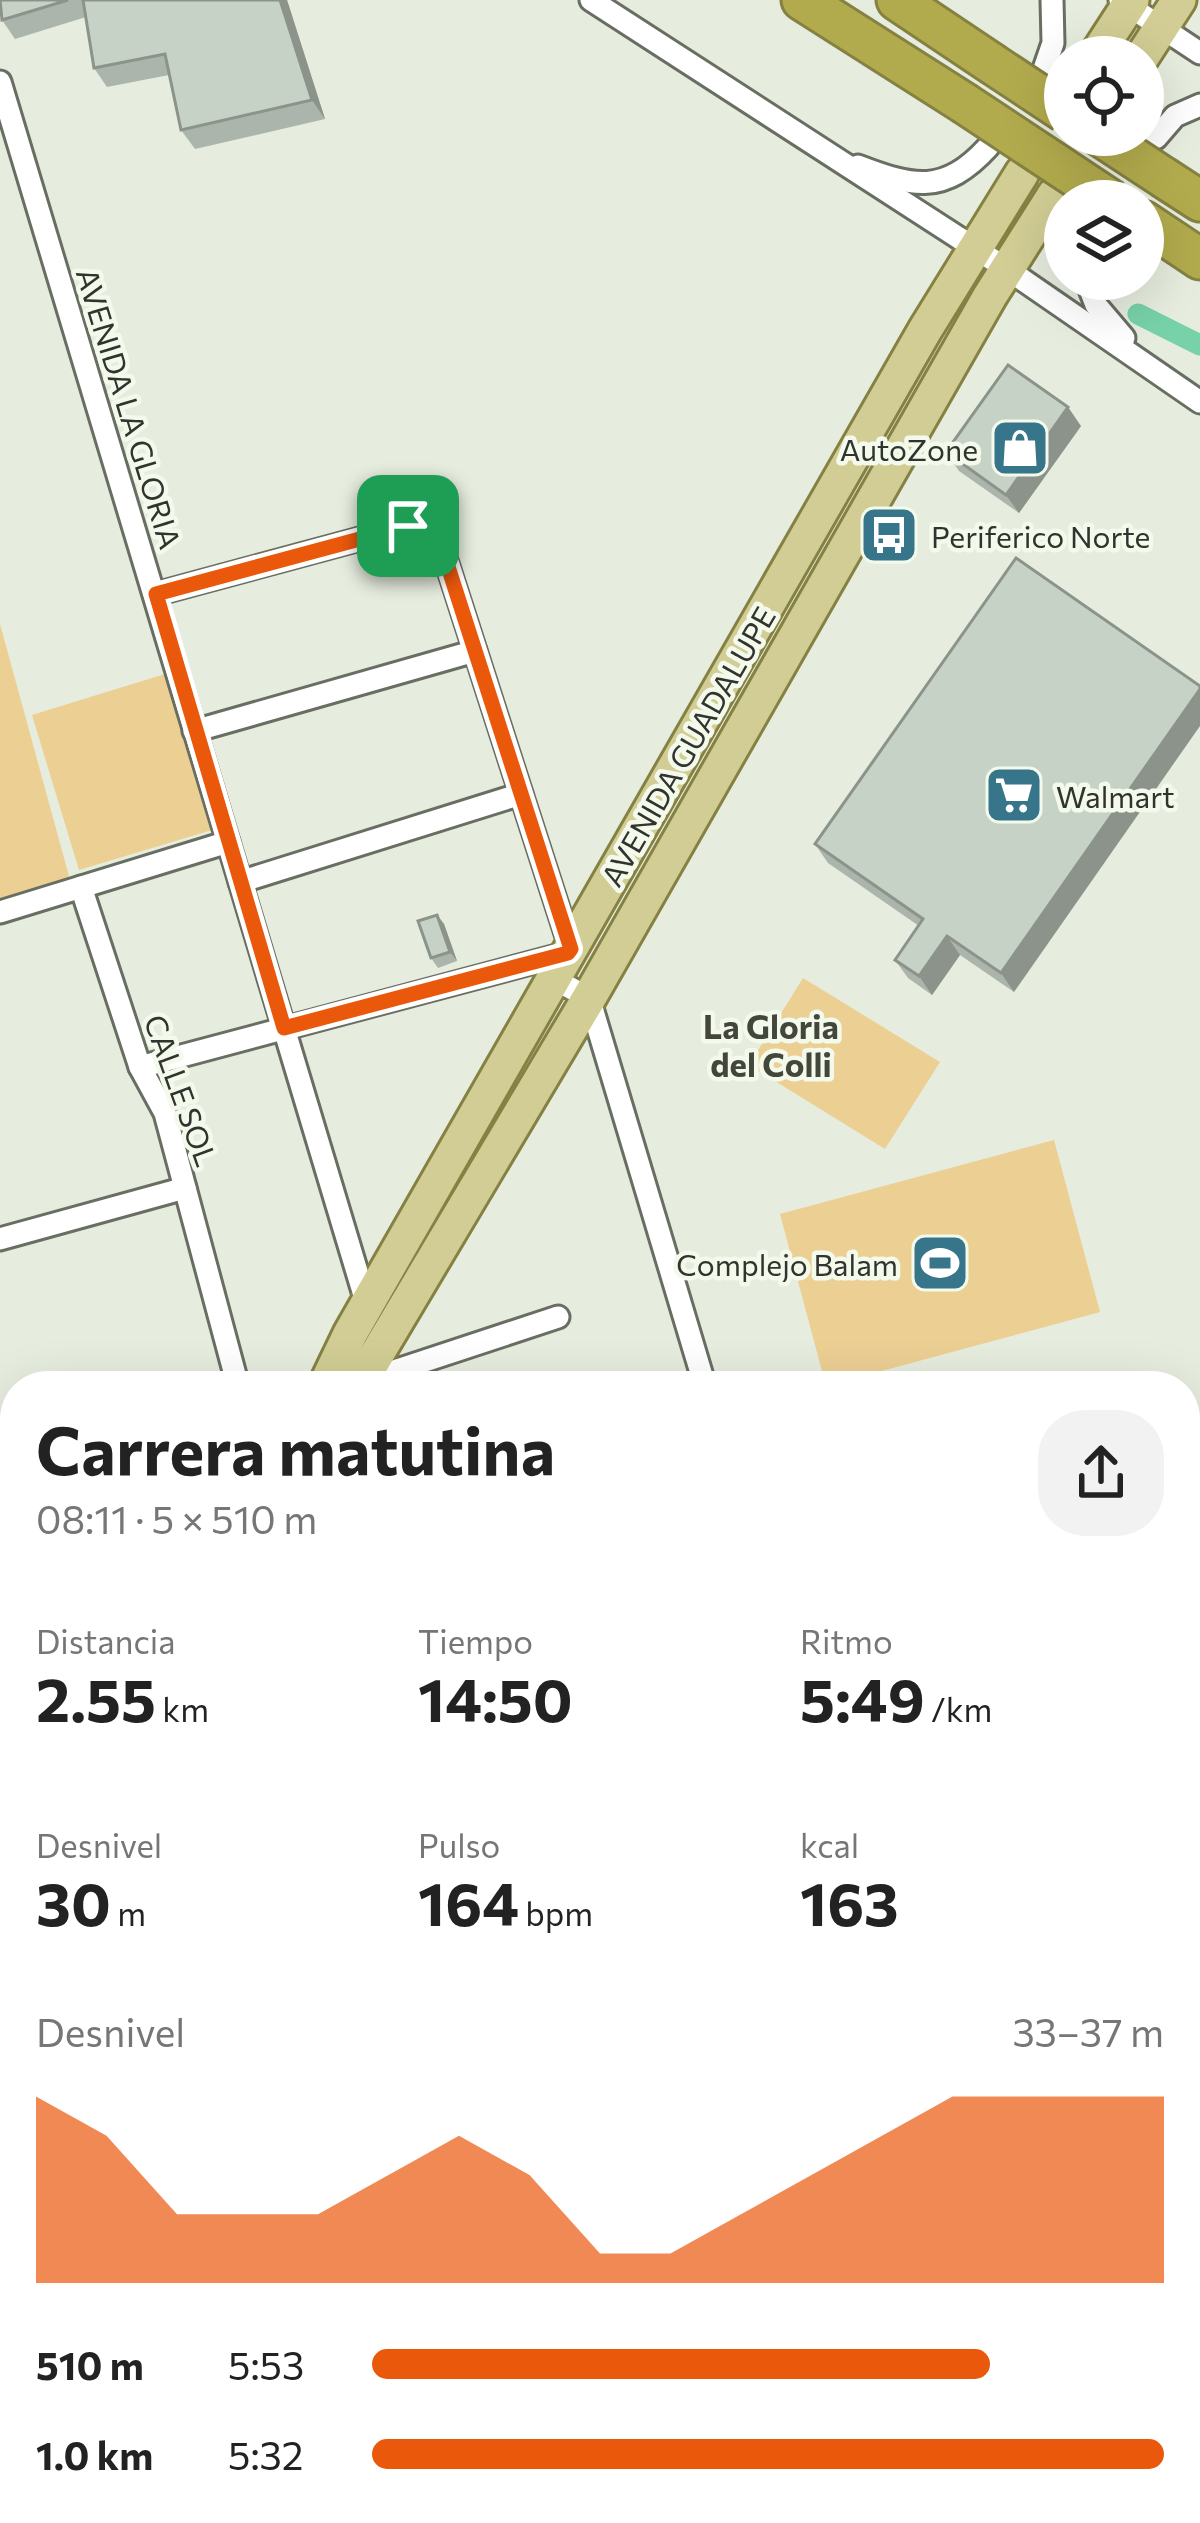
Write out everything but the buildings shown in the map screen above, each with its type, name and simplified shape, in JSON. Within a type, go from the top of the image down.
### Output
[{"type":"highway","points":[[802,0],[1080,180]]},
{"type":"highway","points":[[897,0],[1044,98]]},
{"type":"highway","points":[[1132,156],[1200,201]]},
{"type":"highway","points":[[1164,235],[1200,259]]},
{"type":"main road","points":[[1107,36],[1126,2]]},
{"type":"main road","name":"AVENIDA GUADALUPE","points":[[333,1371],[564,960],[1022,173]]},
{"type":"main road","name":"AVENIDA GUADALUPE","points":[[376,1371],[1006,269],[1044,210]]},
{"type":"street","points":[[591,0],[1006,269],[1200,402]]},
{"type":"street","points":[[1043,72],[1053,43],[1052,0]]},
{"type":"street","points":[[1126,2],[1170,14],[1200,53]]},
{"type":"street","name":"AVENIDA LA GLORIA","points":[[0,82],[368,1304]]},
{"type":"street","points":[[1164,128],[1175,116],[1200,105]]},
{"type":"street","points":[[824,152],[902,182],[926,184],[955,174],[988,147]]},
{"type":"street","points":[[1094,300],[1131,355]]},
{"type":"street","points":[[156,594],[408,526],[426,530],[442,548],[521,794],[564,960],[589,998],[701,1371]]},
{"type":"street","points":[[194,730],[475,651]]},
{"type":"street","points":[[240,882],[521,794]]},
{"type":"street","points":[[0,912],[228,842]]},
{"type":"street","name":"CALLE SOL","points":[[81,887],[140,1066],[165,1113],[234,1371]]},
{"type":"street","points":[[140,1066],[564,960]]},
{"type":"street","points":[[0,1239],[185,1188]]},
{"type":"street","points":[[389,1371],[558,1317]]},
{"type":"shaded area","points":[[0,624],[70,880],[0,901]]},
{"type":"shaded area","points":[[165,674],[212,830],[79,870],[32,715]]},
{"type":"shaded area","points":[[803,978],[940,1062],[885,1149],[749,1065]]},
{"type":"shaded area","name":"Complejo Balam","points":[[1054,1140],[1100,1312],[882,1371],[822,1371],[780,1214]]},
{"type":"waterway","points":[[1138,314],[1200,345]]},
{"type":"place","name":"AutoZone","points":[[1020,448]]},
{"type":"place","name":"Periferico Norte","points":[[889,535]]},
{"type":"place","name":"Walmart","points":[[1014,795]]},
{"type":"place","name":"Complejo Balam","points":[[940,1263]]},
{"type":"district","name":"La Gloria del Colli","points":[[771,1044]]},
{"type":"route","points":[[408,526],[426,530],[442,548],[571,949],[518,968],[284,1028],[156,594],[408,526]]}]
